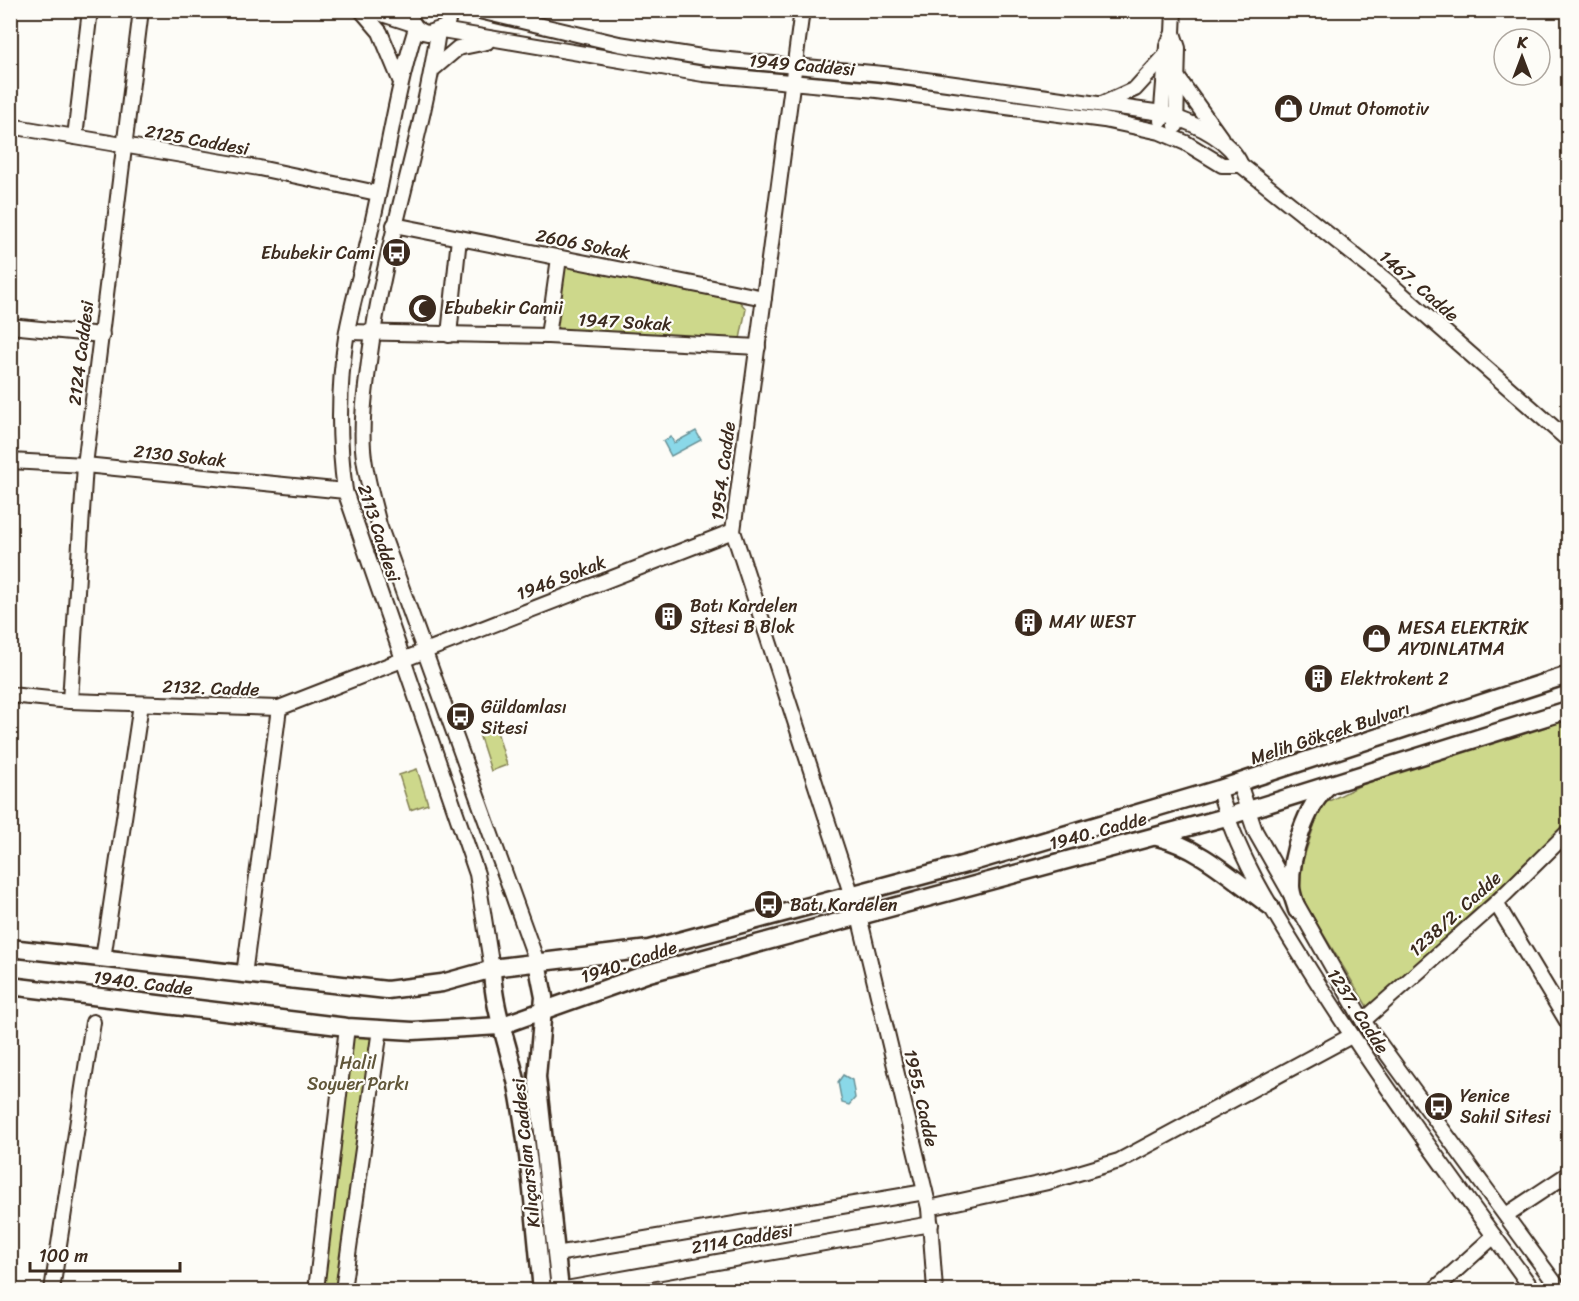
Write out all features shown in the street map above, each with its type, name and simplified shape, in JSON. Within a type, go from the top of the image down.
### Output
[{"type":"main road","name":"Melih Gökçek Bulvarı","points":[[1239,783],[1569,675]]},
{"type":"main road","points":[[1247,810],[1569,710]]},
{"type":"main road","name":"1940. Cadde","points":[[10,948],[387,990],[442,983],[492,969],[649,949],[983,859],[1239,783]]},
{"type":"main road","points":[[1297,909],[1291,888],[1293,865],[1307,815],[1318,795],[1330,784]]},
{"type":"main road","name":"1940. Cadde","points":[[10,986],[347,1027],[446,1030],[500,1026],[649,973],[1247,810]]},
{"type":"main road","points":[[1154,836],[1176,841],[1270,906]]},
{"type":"main road","name":"Kılıçarslan Caddesi","points":[[537,962],[544,989],[544,1012],[537,1077],[560,1290]]},
{"type":"main road","name":"Kılıçarslan Caddesi","points":[[492,969],[494,996],[516,1083],[524,1129],[542,1290]]},
{"type":"street","points":[[75,137],[90,10]]},
{"type":"street","name":"2124 Caddesi","points":[[70,701],[85,465],[141,10]]},
{"type":"street","points":[[361,10],[380,32],[400,80]]},
{"type":"street","name":"1949 Caddesi","points":[[370,10],[413,21],[428,33],[440,31],[703,74],[883,74],[1162,113]]},
{"type":"street","name":"2113 Caddesi","points":[[451,10],[449,23],[440,31],[394,225],[372,333],[363,407],[363,450],[379,525],[537,962]]},
{"type":"street","name":"1949 Caddesi","points":[[475,10],[522,23],[888,92],[1104,120],[1160,132]]},
{"type":"street","points":[[504,10],[522,23]]},
{"type":"street","name":"1954. Cadde","points":[[802,10],[733,531],[851,893]]},
{"type":"street","points":[[1160,132],[1166,55],[1173,33],[1174,10]]},
{"type":"street","name":"2113 Caddesi","points":[[413,21],[347,332],[339,432],[345,491],[477,874],[492,969]]},
{"type":"street","points":[[1173,33],[1178,48],[1175,138]]},
{"type":"street","points":[[432,70],[458,48],[472,44],[505,41]]},
{"type":"street","points":[[1100,105],[1135,88],[1166,55]]},
{"type":"street","points":[[1178,78],[1199,111],[1224,142]]},
{"type":"street","name":"1467. Cadde","points":[[1162,113],[1224,142],[1236,153],[1241,165],[1387,281],[1569,440]]},
{"type":"street","name":"2125 Caddesi","points":[[10,126],[259,168],[377,193]]},
{"type":"street","name":"1467. Cadde","points":[[1160,132],[1222,165],[1241,165]]},
{"type":"street","name":"2606 Sokak","points":[[394,225],[764,298]]},
{"type":"street","points":[[449,335],[459,238]]},
{"type":"street","points":[[548,336],[559,258]]},
{"type":"street","points":[[10,326],[102,335]]},
{"type":"street","name":"1947 Sokak","points":[[347,332],[548,336],[758,347]]},
{"type":"street","name":"2130 Sokak","points":[[10,461],[85,465],[345,491]]},
{"type":"street","name":"1946 Sokak","points":[[402,659],[733,531]]},
{"type":"street","name":"2132. Cadde","points":[[10,695],[70,701],[279,708],[402,659]]},
{"type":"street","points":[[103,959],[141,704]]},
{"type":"street","points":[[244,975],[279,708]]},
{"type":"street","name":"1237. Cadde","points":[[1239,783],[1255,831],[1297,909],[1363,1021],[1560,1290]]},
{"type":"street","name":"1237. Cadde","points":[[1219,789],[1226,817],[1270,906],[1351,1036],[1533,1290]]},
{"type":"street","name":"1238/2. Cadde","points":[[1363,1021],[1496,903],[1569,832]]},
{"type":"street","points":[[1496,903],[1569,1023]]},
{"type":"street","name":"1955. Cadde","points":[[859,916],[929,1208],[935,1290]]},
{"type":"street","points":[[52,1290],[93,1022]]},
{"type":"street","points":[[316,1290],[347,1027]]},
{"type":"street","points":[[343,1290],[380,1029]]},
{"type":"street","points":[[929,1208],[1048,1182],[1119,1161],[1351,1036]]},
{"type":"street","points":[[1506,1215],[1569,1174]]},
{"type":"street","name":"2114 Caddesi","points":[[556,1254],[925,1192]]},
{"type":"street","name":"2114 Caddesi","points":[[560,1290],[931,1224]]},
{"type":"street","points":[[1434,1290],[1494,1236]]},
{"type":"green space","points":[[563,265],[739,301],[746,309],[740,339],[554,333]]},
{"type":"green space","points":[[1568,714],[1568,825],[1368,1008],[1301,897],[1297,878],[1321,805],[1361,785]]},
{"type":"green space","points":[[496,728],[507,765],[491,771],[479,734]]},
{"type":"green space","points":[[417,769],[428,804],[410,810],[399,775]]},
{"type":"green space","name":"Halil Soyuer Parkı","points":[[342,1031],[384,1035],[351,1290],[309,1290]]},
{"type":"water","points":[[696,431],[701,440],[671,456],[663,441],[671,437],[674,443]]},
{"type":"water","points":[[843,1075],[852,1080],[855,1098],[849,1105],[842,1103],[838,1082]]},
{"type":"place","name":"Umut Otomotiv","points":[[1288,109]]},
{"type":"place","name":"Ebubekir Cami","points":[[396,253]]},
{"type":"place","name":"Ebubekir Camii","points":[[423,308]]},
{"type":"place","name":"Batı Kardelen Sİtesi B Blok","points":[[669,616]]},
{"type":"place","name":"MAY WEST","points":[[1028,622]]},
{"type":"place","name":"MESA ELEKTRİK AYDINLATMA","points":[[1377,638]]},
{"type":"place","name":"Elektrokent 2","points":[[1319,679]]},
{"type":"place","name":"Güldamlası Sitesi","points":[[460,717]]},
{"type":"place","name":"Batı Kardelen","points":[[769,905]]},
{"type":"place","name":"Yenice Sahil Sitesi","points":[[1439,1106]]}]
